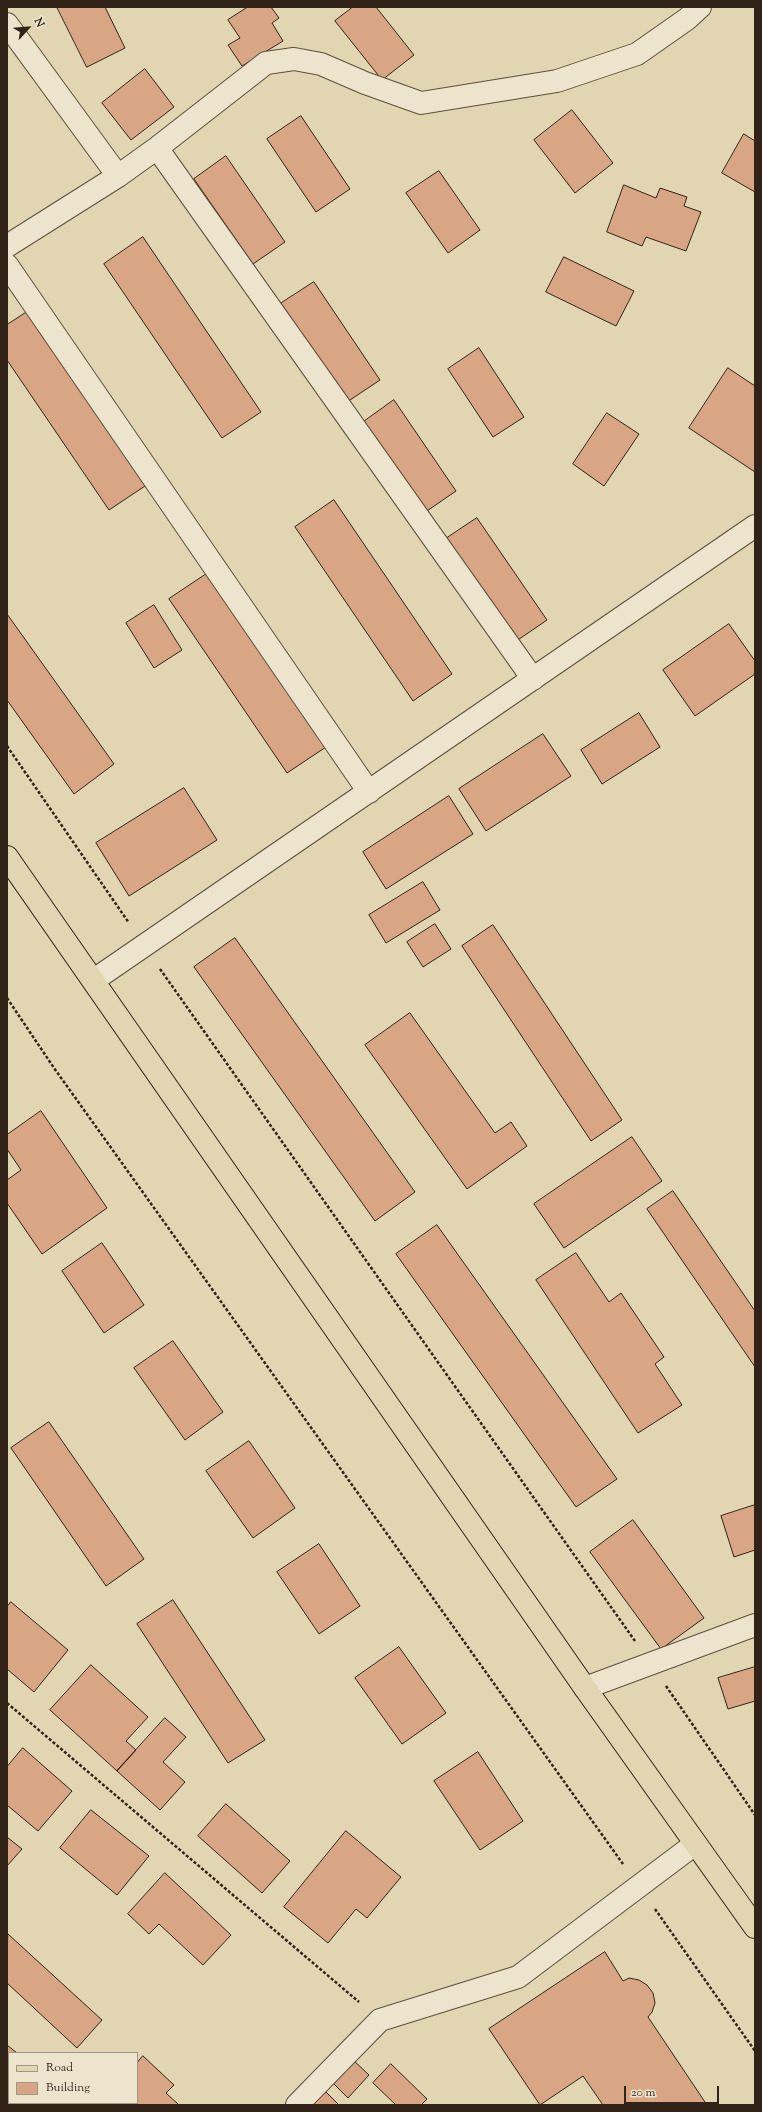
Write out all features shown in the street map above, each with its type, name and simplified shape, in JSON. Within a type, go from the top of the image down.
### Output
[{"type":"main road","points":[[7,857],[585,1688],[755,1926]]},
{"type":"street","points":[[7,246],[118,176],[157,148],[266,63],[294,60],[321,64],[364,83],[421,103],[557,81],[637,54],[687,19],[700,7]]},
{"type":"street","points":[[7,24],[118,176]]},
{"type":"street","points":[[157,148],[532,679]]},
{"type":"street","points":[[7,265],[369,792]]},
{"type":"street","points":[[94,980],[755,526]]},
{"type":"street","points":[[585,1688],[755,1625]]},
{"type":"street","points":[[297,2105],[380,2020],[518,1977],[695,1844]]},
{"type":"path","points":[[7,746],[144,946],[651,1663],[755,1815]]},
{"type":"path","points":[[7,998],[64,1081],[755,2050]]},
{"type":"path","points":[[7,1703],[380,2020]]},
{"type":"building","points":[[57,7],[105,7],[125,48],[87,67]]},
{"type":"building","points":[[248,7],[271,7],[279,18],[272,23],[283,41],[242,66],[228,45],[240,38],[228,20]]},
{"type":"building","points":[[353,7],[376,7],[414,55],[382,80],[335,21]]},
{"type":"building","points":[[145,69],[174,107],[131,140],[102,103]]},
{"type":"building","points":[[572,110],[613,163],[575,193],[534,140]]},
{"type":"building","points":[[301,116],[350,189],[316,212],[267,139]]},
{"type":"building","points":[[744,134],[755,141],[755,192],[722,173]]},
{"type":"building","points":[[226,156],[285,242],[253,264],[194,179]]},
{"type":"building","points":[[439,171],[480,230],[448,253],[406,193]]},
{"type":"building","points":[[624,185],[656,198],[660,188],[687,197],[684,206],[701,212],[686,251],[646,237],[642,246],[607,232]]},
{"type":"building","points":[[143,237],[261,412],[222,438],[104,264]]},
{"type":"building","points":[[564,257],[634,291],[616,326],[546,292]]},
{"type":"building","points":[[314,282],[380,380],[347,402],[280,304]]},
{"type":"building","points":[[30,310],[148,484],[109,510],[7,360],[7,325]]},
{"type":"building","points":[[479,348],[524,417],[493,437],[448,369]]},
{"type":"building","points":[[728,368],[755,386],[755,472],[689,428]]},
{"type":"building","points":[[394,400],[456,491],[424,513],[362,423]]},
{"type":"building","points":[[607,413],[639,434],[604,486],[573,464]]},
{"type":"building","points":[[334,500],[452,674],[413,701],[295,527]]},
{"type":"building","points":[[477,518],[547,620],[515,642],[444,540]]},
{"type":"building","points":[[208,573],[326,747],[287,773],[169,599]]},
{"type":"building","points":[[154,605],[182,650],[154,668],[126,623]]},
{"type":"building","points":[[7,614],[114,764],[74,794],[7,700]]},
{"type":"building","points":[[729,624],[755,661],[755,674],[695,716],[663,670]]},
{"type":"building","points":[[639,713],[660,747],[602,784],[581,750]]},
{"type":"building","points":[[543,734],[571,776],[486,831],[459,789]]},
{"type":"building","points":[[184,788],[217,840],[129,896],[96,843]]},
{"type":"building","points":[[449,796],[473,834],[386,889],[363,852]]},
{"type":"building","points":[[423,882],[440,910],[386,943],[369,915]]},
{"type":"building","points":[[435,924],[451,949],[423,967],[407,942]]},
{"type":"building","points":[[493,925],[622,1120],[591,1141],[462,946]]},
{"type":"building","points":[[235,938],[415,1192],[375,1221],[194,967]]},
{"type":"building","points":[[410,1013],[495,1133],[511,1122],[527,1146],[467,1189],[365,1045]]},
{"type":"building","points":[[41,1111],[107,1208],[42,1254],[7,1203],[7,1180],[21,1170],[7,1149],[7,1135]]},
{"type":"building","points":[[632,1137],[662,1181],[564,1248],[534,1204]]},
{"type":"building","points":[[673,1191],[755,1311],[755,1367],[647,1209]]},
{"type":"building","points":[[437,1225],[617,1479],[576,1507],[396,1254]]},
{"type":"building","points":[[102,1243],[144,1305],[104,1333],[62,1271]]},
{"type":"building","points":[[576,1253],[609,1302],[621,1293],[664,1357],[655,1364],[682,1405],[638,1433],[536,1280]]},
{"type":"building","points":[[173,1341],[223,1412],[185,1440],[134,1368]]},
{"type":"building","points":[[49,1422],[144,1559],[106,1586],[11,1448]]},
{"type":"building","points":[[249,1441],[295,1508],[253,1538],[206,1471]]},
{"type":"building","points":[[755,1505],[755,1550],[734,1557],[721,1516]]},
{"type":"building","points":[[633,1520],[704,1618],[661,1649],[590,1552]]},
{"type":"building","points":[[319,1544],[360,1606],[319,1634],[277,1572]]},
{"type":"building","points":[[173,1600],[265,1740],[228,1763],[137,1624]]},
{"type":"building","points":[[11,1602],[68,1650],[34,1692],[7,1669],[7,1607]]},
{"type":"building","points":[[399,1647],[446,1713],[402,1744],[355,1678]]},
{"type":"building","points":[[91,1665],[148,1717],[126,1741],[136,1750],[117,1771],[50,1710]]},
{"type":"building","points":[[755,1667],[755,1701],[728,1709],[718,1678]]},
{"type":"building","points":[[165,1718],[186,1737],[163,1762],[185,1782],[160,1810],[117,1771]]},
{"type":"building","points":[[23,1748],[72,1791],[38,1831],[7,1805],[7,1767]]},
{"type":"building","points":[[478,1752],[523,1821],[480,1850],[434,1781]]},
{"type":"building","points":[[226,1804],[290,1861],[262,1893],[198,1836]]},
{"type":"building","points":[[91,1810],[149,1856],[117,1895],[60,1848]]},
{"type":"building","points":[[346,1831],[401,1877],[367,1918],[356,1909],[328,1943],[284,1907]]},
{"type":"building","points":[[7,1837],[22,1849],[7,1866]]},
{"type":"building","points":[[165,1873],[231,1935],[203,1965],[159,1924],[149,1934],[128,1914]]},
{"type":"building","points":[[8,1934],[102,2020],[77,2048],[7,1983]]},
{"type":"building","points":[[605,1952],[623,1981],[629,1978],[639,1980],[647,1985],[653,1993],[655,2003],[652,2012],[648,2017],[707,2105],[603,2105],[583,2076],[540,2105],[489,2029]]},
{"type":"building","points":[[7,2045],[16,2052],[8,2052],[7,2085]]},
{"type":"building","points":[[143,2056],[174,2085],[166,2093],[179,2105],[133,2104],[138,2104],[138,2062]]},
{"type":"building","points":[[352,2059],[369,2075],[348,2098],[331,2081]]},
{"type":"building","points":[[391,2064],[427,2099],[421,2105],[396,2105],[373,2083]]},
{"type":"building","points":[[322,2088],[339,2105],[305,2105]]}]
